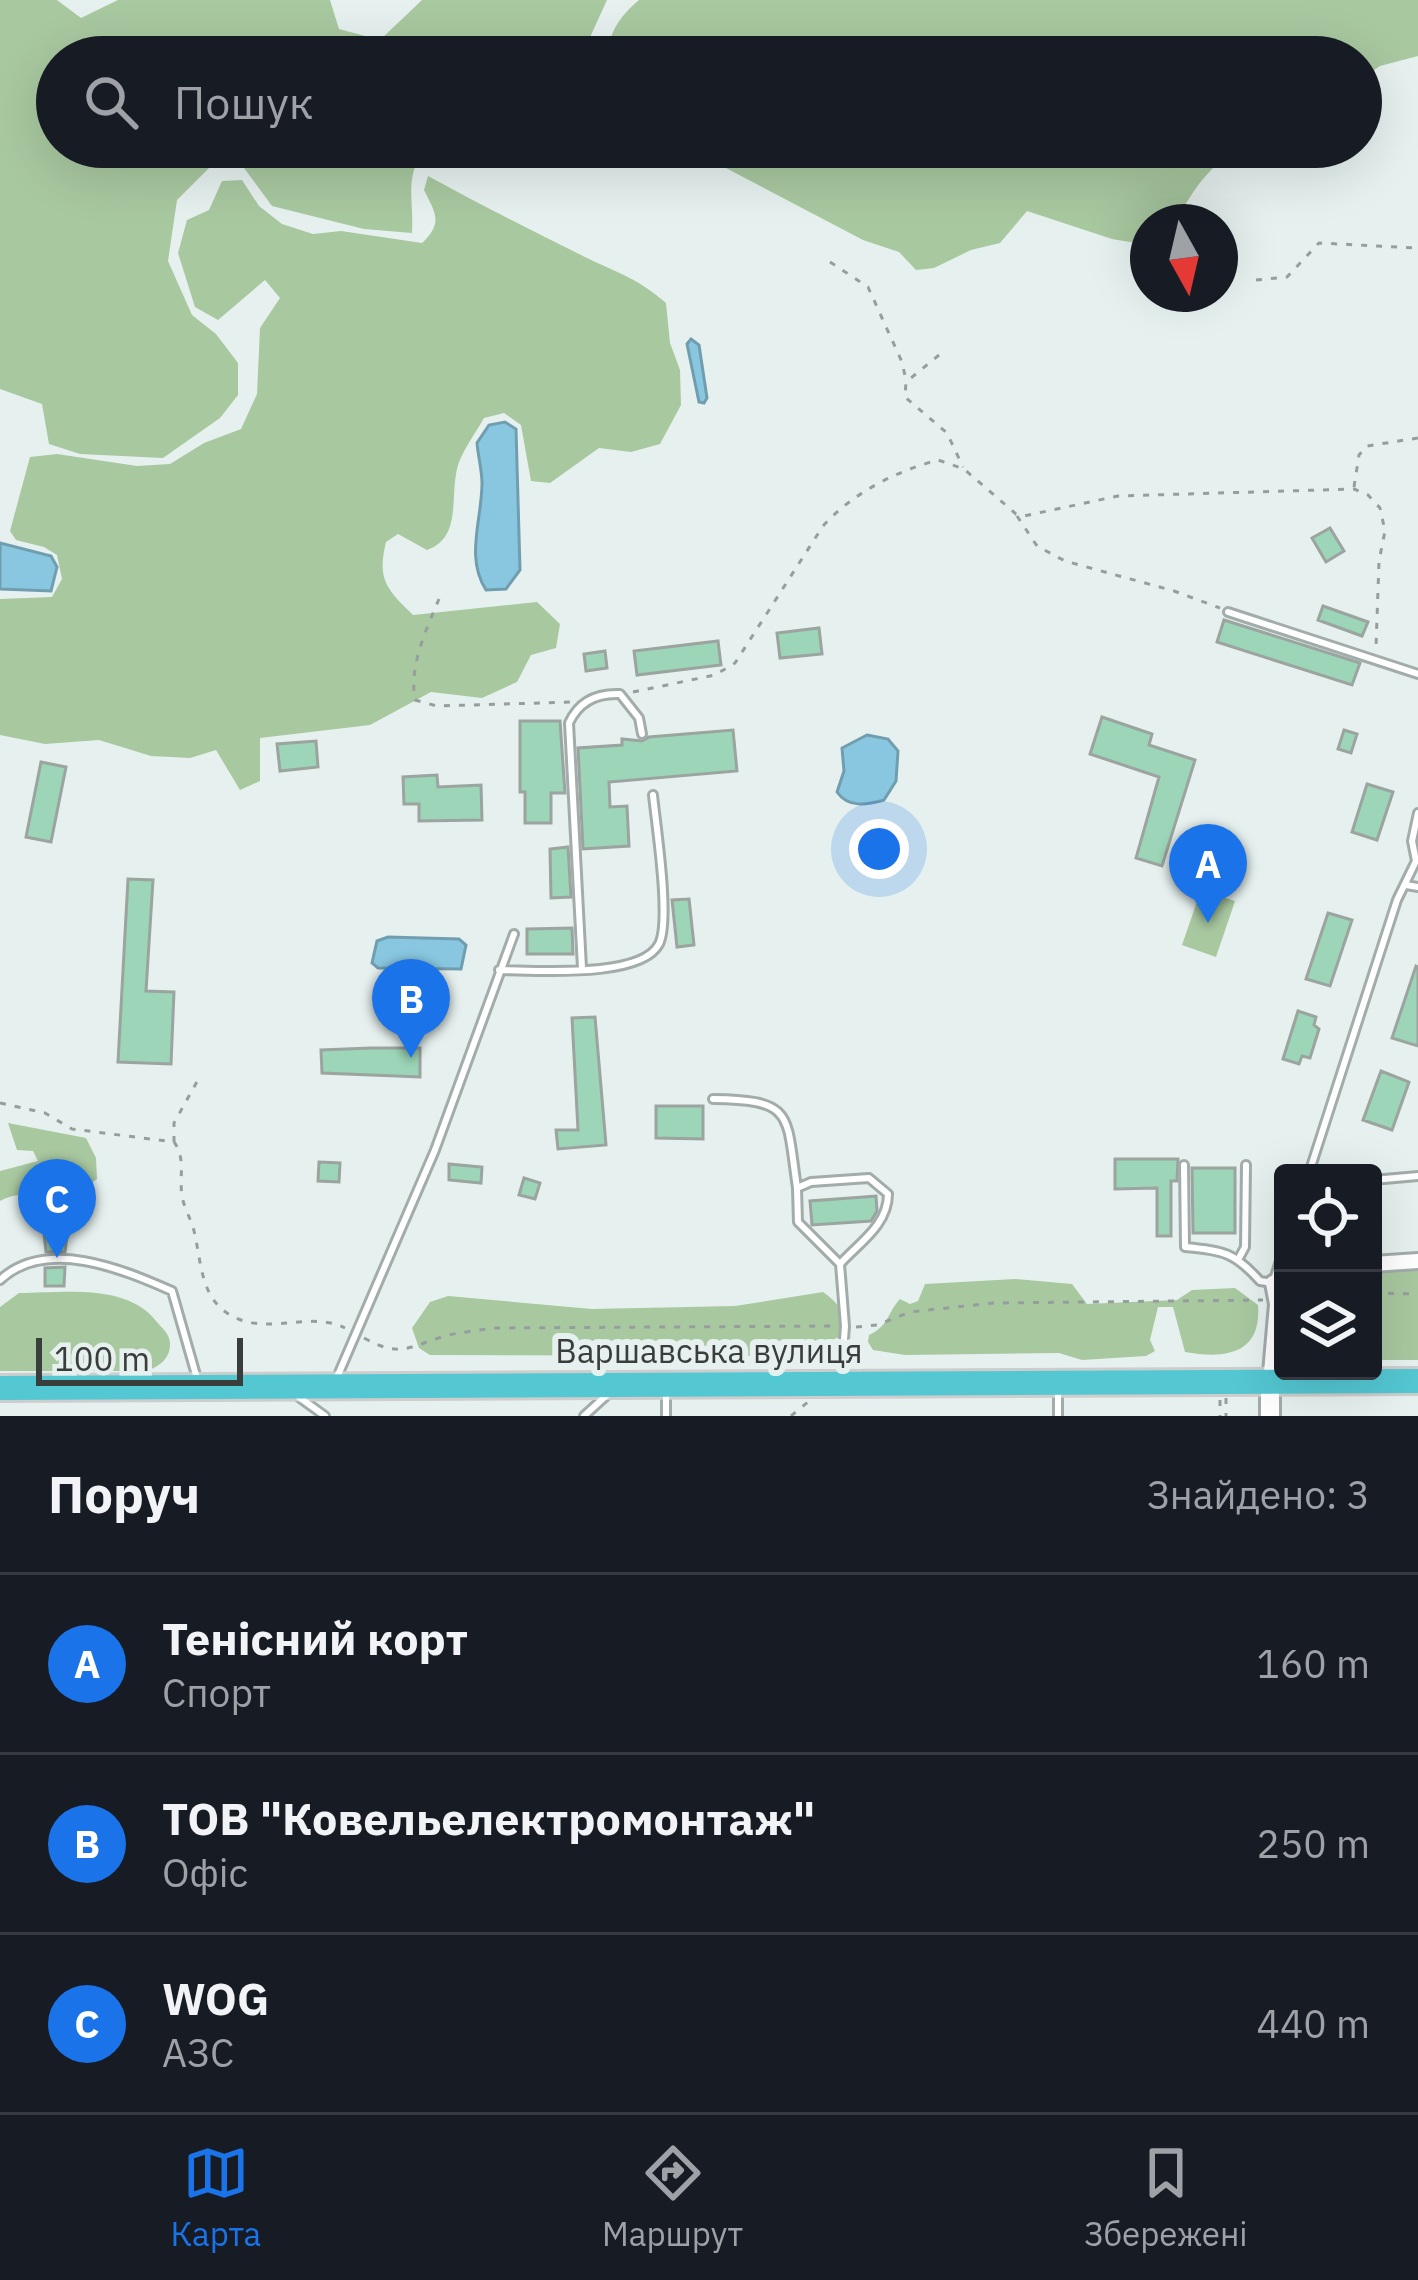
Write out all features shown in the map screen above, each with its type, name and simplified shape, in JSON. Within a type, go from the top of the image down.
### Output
[{"type":"highway","name":"Варшавська вулиця","points":[[0,1388],[1418,1381]]},
{"type":"street","points":[[1382,1263],[1418,1261]]},
{"type":"street","points":[[1270,1416],[1274,1335]]},
{"type":"lane","points":[[1228,611],[1418,674]]},
{"type":"lane","points":[[582,968],[569,723],[581,704],[620,694],[639,718],[642,734]]},
{"type":"lane","points":[[500,970],[610,968],[641,961],[658,945],[664,924],[653,795]]},
{"type":"lane","points":[[1312,1164],[1397,900],[1416,861],[1412,841],[1418,813]]},
{"type":"lane","points":[[1406,885],[1418,887]]},
{"type":"lane","points":[[333,1386],[435,1150],[514,934]]},
{"type":"lane","points":[[713,1099],[766,1101],[779,1112],[790,1144],[799,1222],[839,1264],[845,1326],[841,1383]]},
{"type":"lane","points":[[1184,1165],[1185,1247],[1221,1250],[1239,1258],[1260,1281],[1274,1280]]},
{"type":"lane","points":[[1239,1258],[1245,1246],[1246,1165]]},
{"type":"lane","points":[[1382,1178],[1418,1176]]},
{"type":"lane","points":[[797,1188],[811,1182],[869,1178],[888,1194],[881,1223],[839,1264]]},
{"type":"lane","points":[[0,1280],[17,1263],[57,1258],[122,1269],[172,1291],[199,1385]]},
{"type":"lane","points":[[1058,1383],[1058,1416]]},
{"type":"lane","points":[[584,1416],[618,1384]]},
{"type":"lane","points":[[665,1416],[666,1384]]},
{"type":"lane","points":[[284,1385],[325,1416]]},
{"type":"path","points":[[1256,280],[1287,277],[1319,243],[1418,248]]},
{"type":"path","points":[[830,262],[868,287],[902,362],[908,403],[947,433],[964,469]]},
{"type":"path","points":[[906,382],[939,356]]},
{"type":"path","points":[[1354,489],[1359,455],[1367,446],[1418,438]]},
{"type":"path","points":[[620,694],[724,671],[742,655],[770,605],[838,508],[861,492],[938,460],[964,469],[1016,514],[1037,546],[1065,561],[1228,611]]},
{"type":"path","points":[[1016,514],[1032,516],[1118,496],[1354,489],[1380,508],[1385,531],[1377,580],[1376,661]]},
{"type":"path","points":[[439,599],[423,638],[415,700],[437,706],[535,701],[581,704]]},
{"type":"path","points":[[199,1078],[174,1123],[182,1197],[203,1282],[219,1306],[246,1322],[329,1320],[374,1343],[412,1350],[442,1336],[493,1328],[862,1328],[910,1312],[993,1303],[1274,1299]]},
{"type":"path","points":[[0,1102],[45,1113],[72,1129],[174,1142]]},
{"type":"path","points":[[1382,1293],[1418,1294]]},
{"type":"green space","points":[[0,0],[57,0],[81,18],[118,0],[330,0],[339,29],[365,36],[36,36],[36,168],[209,168],[177,200],[168,261],[192,315],[216,334],[238,363],[238,395],[220,418],[163,458],[80,454],[49,444],[42,404],[0,389]]},
{"type":"green space","points":[[422,0],[607,0],[591,36],[384,36]]},
{"type":"green space","points":[[639,0],[1418,0],[1418,56],[1382,65],[1382,36],[612,36]]},
{"type":"green space","points":[[244,168],[415,168],[412,233],[364,229],[272,206]]},
{"type":"green space","points":[[726,168],[1214,168],[1186,204],[1130,204],[1130,242],[1027,211],[1000,243],[971,250],[934,268],[916,270],[899,252],[863,240]]},
{"type":"green space","points":[[428,176],[634,280],[666,303],[670,343],[680,370],[681,405],[660,444],[631,452],[599,448],[550,483],[531,481],[521,425],[504,413],[484,418],[459,462],[453,513],[439,544],[427,550],[398,534],[386,542],[383,575],[413,615],[537,602],[560,624],[556,648],[531,655],[517,682],[482,698],[431,692],[370,725],[260,738],[260,781],[240,790],[216,750],[190,758],[151,756],[99,740],[45,744],[0,735],[0,599],[52,597],[62,579],[57,555],[16,540],[10,531],[30,457],[57,454],[137,466],[170,464],[204,443],[241,429],[257,394],[260,328],[280,298],[265,280],[218,320],[195,307],[178,253],[187,220],[209,210],[222,181],[242,180],[259,206],[282,224],[313,234],[341,231],[422,243],[435,224],[424,190]]},
{"type":"green space","points":[[1201,890],[1235,901],[1216,957],[1182,945]]},
{"type":"green space","points":[[8,1123],[86,1138],[96,1158],[97,1179],[75,1189],[0,1201],[0,1171],[38,1161],[33,1151],[17,1150]]},
{"type":"green space","points":[[1418,1270],[1418,1360],[1382,1360],[1382,1272]]},
{"type":"green space","points":[[1015,1279],[1072,1284],[1087,1304],[1177,1300],[1192,1290],[1235,1288],[1258,1305],[1258,1322],[1247,1344],[1213,1355],[1185,1352],[1173,1307],[1158,1307],[1150,1340],[1155,1351],[1146,1356],[1082,1360],[1059,1353],[905,1355],[873,1350],[868,1342],[900,1299],[910,1304],[918,1301],[925,1284]]},
{"type":"green space","points":[[823,1292],[841,1311],[843,1336],[784,1356],[430,1355],[419,1348],[412,1328],[430,1302],[448,1296],[592,1309],[735,1306]]},
{"type":"green space","points":[[19,1293],[93,1293],[128,1301],[144,1309],[166,1332],[168,1355],[146,1371],[0,1371],[0,1307]]},
{"type":"water","points":[[691,339],[699,345],[704,403],[699,402],[687,344]]},
{"type":"water","points":[[505,422],[516,429],[520,570],[506,589],[486,590],[476,551],[482,483],[477,443],[489,425]]},
{"type":"water","points":[[0,543],[51,556],[57,567],[51,591],[0,589]]},
{"type":"water","points":[[867,735],[888,739],[898,751],[896,781],[884,800],[852,803],[837,792],[844,771],[842,748]]},
{"type":"water","points":[[388,937],[459,939],[466,945],[461,969],[378,968],[372,963],[377,941]]},
{"type":"building","points":[[1330,528],[1344,551],[1326,562],[1312,538]]},
{"type":"building","points":[[1323,606],[1368,622],[1362,636],[1318,620]]},
{"type":"building","points":[[1224,620],[1360,663],[1352,685],[1217,642]]},
{"type":"building","points":[[819,628],[822,654],[780,658],[777,633]]},
{"type":"building","points":[[718,641],[721,665],[637,675],[634,651]]},
{"type":"building","points":[[605,651],[607,668],[586,671],[584,654]]},
{"type":"building","points":[[1102,717],[1152,734],[1149,745],[1195,760],[1162,866],[1136,858],[1159,777],[1090,754]]},
{"type":"building","points":[[520,721],[560,721],[565,793],[551,793],[551,823],[525,823]]},
{"type":"building","points":[[733,730],[737,771],[609,782],[610,807],[627,806],[629,846],[583,849],[578,748],[622,745],[622,739],[642,741]]},
{"type":"building","points":[[1344,730],[1357,734],[1351,753],[1338,749]]},
{"type":"building","points":[[316,741],[318,767],[280,771],[277,744]]},
{"type":"building","points":[[41,762],[66,767],[51,842],[26,837]]},
{"type":"building","points":[[437,775],[438,787],[481,785],[482,820],[419,821],[419,804],[404,804],[403,777]]},
{"type":"building","points":[[1367,784],[1393,792],[1377,840],[1352,832]]},
{"type":"building","points":[[568,847],[571,897],[551,898],[550,849]]},
{"type":"building","points":[[128,879],[153,880],[146,991],[174,992],[171,1064],[118,1062]]},
{"type":"building","points":[[689,899],[694,945],[677,947],[672,900]]},
{"type":"building","points":[[1328,913],[1352,920],[1330,986],[1306,979]]},
{"type":"building","points":[[572,928],[573,954],[527,954],[527,929]]},
{"type":"building","points":[[1418,967],[1418,1046],[1392,1038]]},
{"type":"building","points":[[1298,1011],[1316,1017],[1314,1025],[1319,1029],[1310,1058],[1302,1056],[1299,1064],[1283,1059]]},
{"type":"building","points":[[595,1017],[606,1145],[558,1149],[556,1130],[578,1130],[572,1018]]},
{"type":"building","points":[[420,1048],[420,1077],[322,1073],[321,1050]]},
{"type":"building","points":[[1381,1071],[1409,1082],[1392,1130],[1363,1120]]},
{"type":"building","points":[[656,1106],[703,1106],[703,1139],[656,1138]]},
{"type":"building","points":[[1115,1159],[1178,1159],[1177,1181],[1171,1181],[1171,1236],[1157,1236],[1157,1188],[1115,1189]]},
{"type":"building","points":[[319,1162],[340,1163],[339,1182],[318,1181]]},
{"type":"building","points":[[449,1164],[482,1167],[481,1183],[449,1180]]},
{"type":"building","points":[[1192,1168],[1235,1168],[1235,1233],[1193,1233]]},
{"type":"building","points":[[524,1178],[540,1183],[535,1199],[519,1195]]},
{"type":"building","points":[[876,1196],[877,1211],[871,1221],[812,1225],[810,1201]]},
{"type":"building","points":[[41,1204],[71,1204],[65,1252],[46,1252]]},
{"type":"building","points":[[65,1267],[64,1286],[45,1286],[45,1268]]},
{"type":"place","name":"Тенісний корт","points":[[1208,923]]},
{"type":"place","name":"ТОВ \"Ковельелектромонтаж\"","points":[[411,1058]]},
{"type":"place","name":"WOG","points":[[57,1258]]}]
